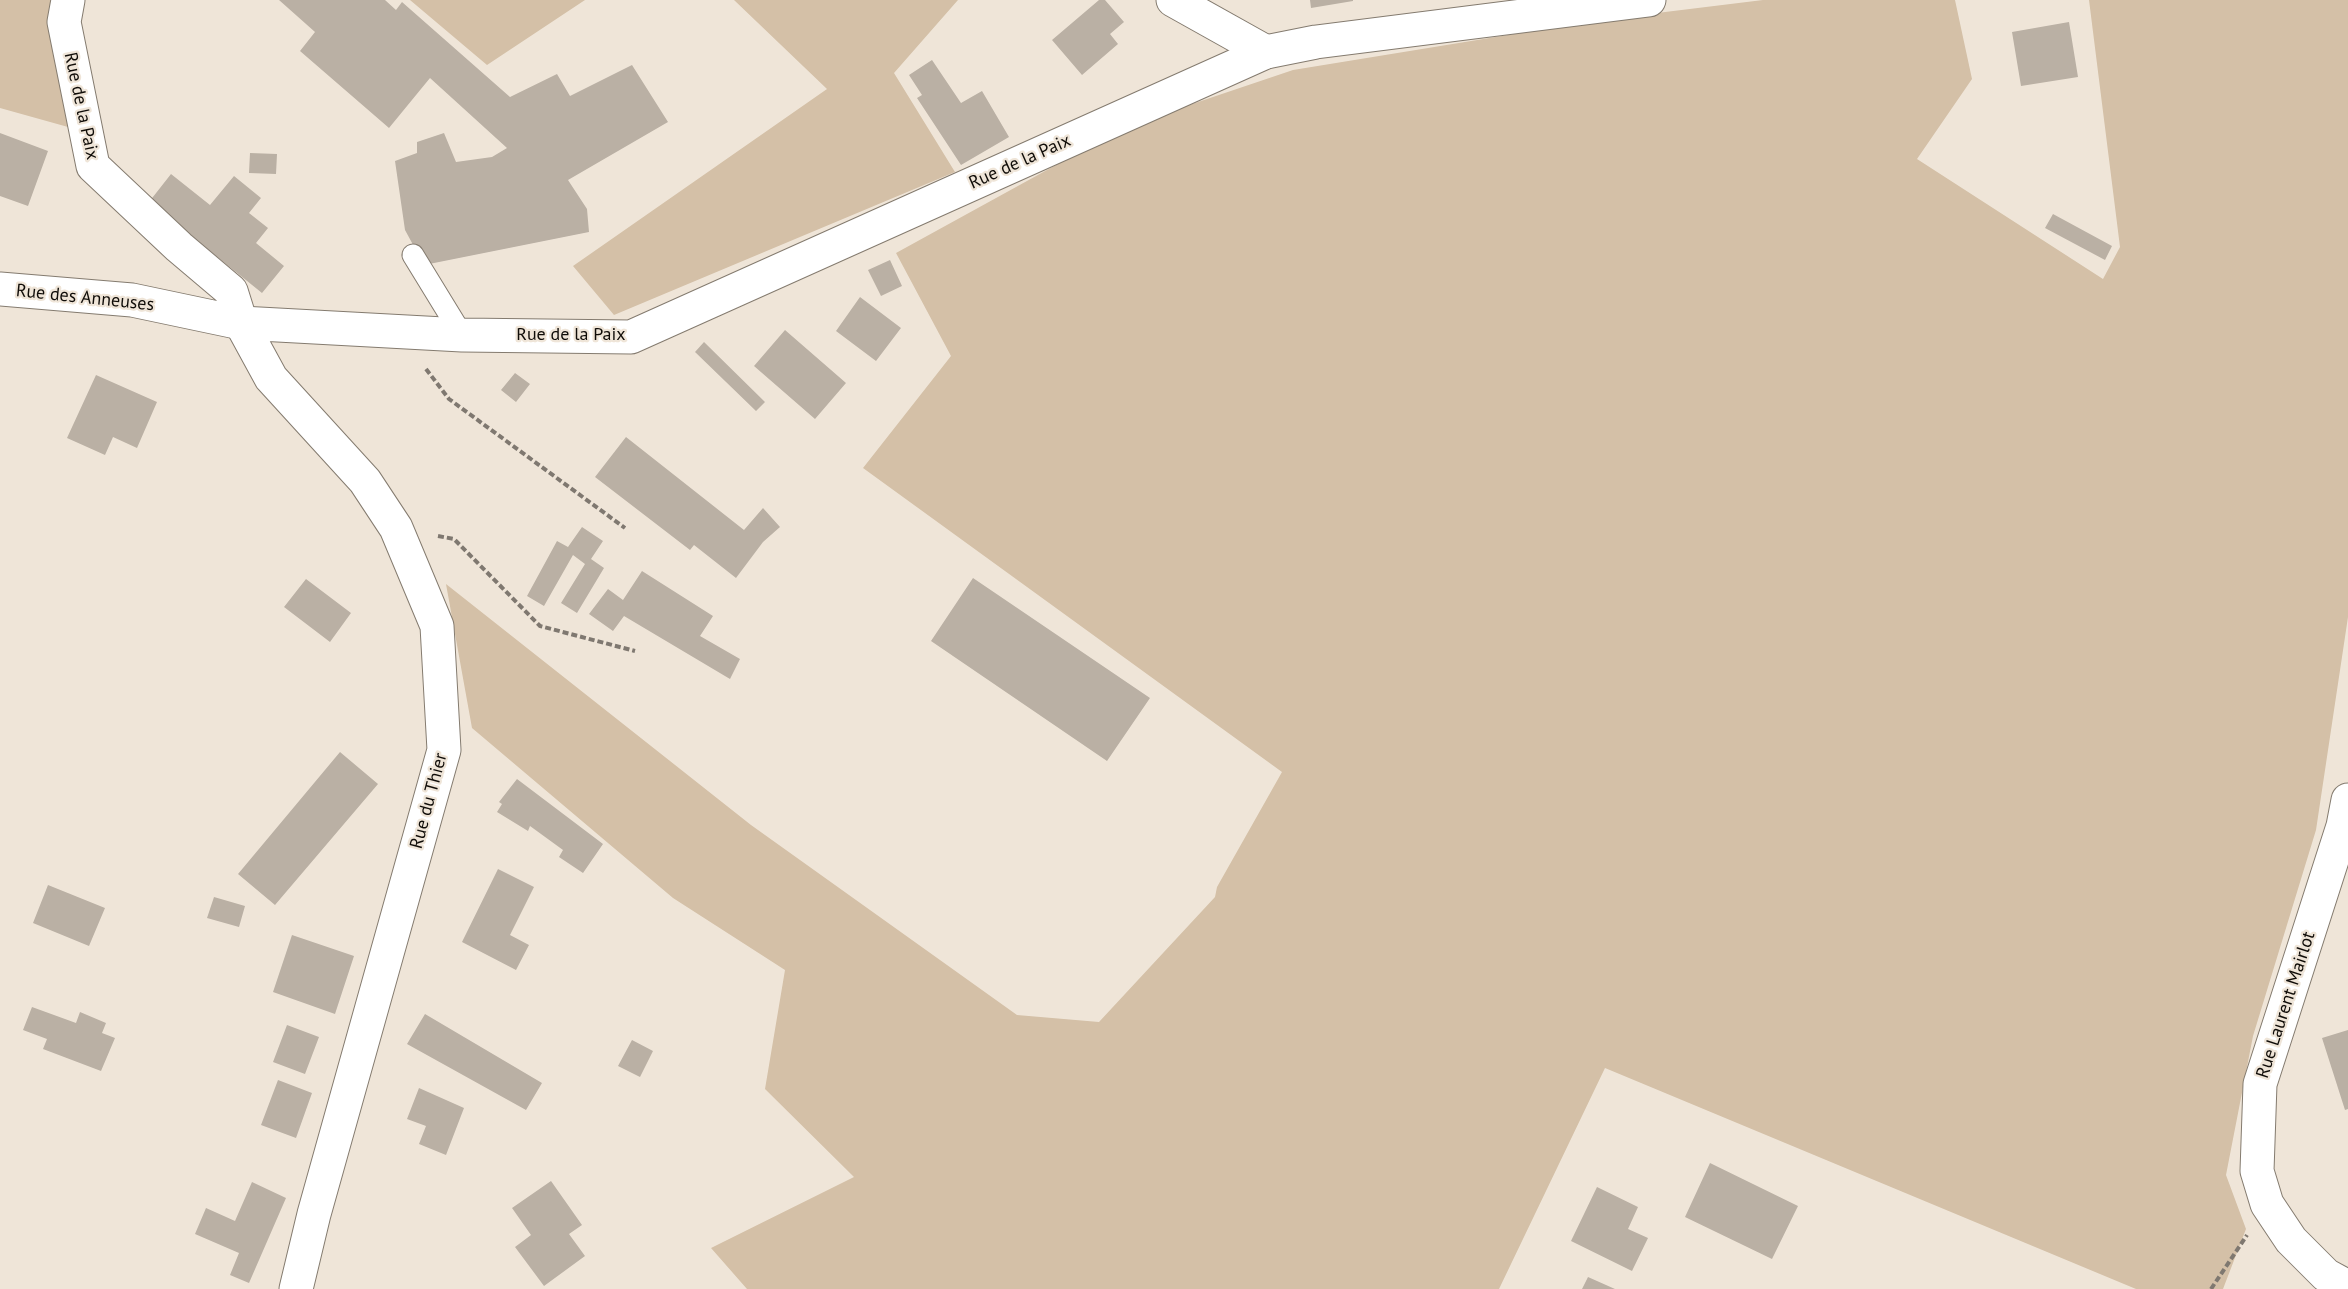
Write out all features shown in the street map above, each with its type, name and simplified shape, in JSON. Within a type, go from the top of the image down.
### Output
[{"type":"street","name":"Rue de la Paix","points":[[68,0],[64,22],[93,166],[179,247],[231,291],[241,323],[462,335],[631,337],[1266,52],[1316,42],[1649,0]]},
{"type":"street","points":[[1173,0],[1266,52]]},
{"type":"street","name":"Rue des Anneuses","points":[[0,289],[132,300],[241,323]]},
{"type":"street","name":"Rue du Thier","points":[[241,323],[271,378],[365,481],[396,528],[437,626],[444,750],[314,1214],[296,1289]]},
{"type":"street","name":"Rue Laurent Mairlot","points":[[2348,800],[2343,826],[2260,1084],[2257,1171],[2267,1204],[2291,1240],[2325,1275],[2348,1287]]},
{"type":"lane","points":[[413,255],[462,335]]},
{"type":"path","points":[[399,332],[449,399],[625,528]]},
{"type":"path","points":[[396,528],[454,539],[540,626],[635,651]]},
{"type":"path","points":[[2211,1289],[2267,1204]]},
{"type":"shaded area","points":[[0,0],[58,0],[56,64],[68,127],[0,108]]},
{"type":"shaded area","points":[[410,0],[585,0],[487,65]]},
{"type":"shaded area","points":[[734,0],[958,0],[894,73],[955,172],[614,315],[573,266],[827,89]]},
{"type":"shaded area","points":[[1763,0],[1955,0],[1972,79],[1917,159],[2103,279],[2120,247],[2089,0],[2348,0],[2348,617],[2316,830],[2253,1036],[2226,1175],[2246,1229],[2223,1289],[2136,1289],[1605,1068],[1499,1289],[747,1289],[711,1248],[854,1177],[765,1089],[785,970],[673,898],[472,728],[446,584],[751,825],[1017,1015],[1099,1022],[1215,897],[1217,887],[1282,772],[863,468],[951,356],[896,253],[1127,126],[1293,70],[1600,20]]},
{"type":"building","points":[[279,0],[385,0],[396,10],[402,2],[510,97],[557,74],[570,96],[632,65],[668,122],[568,180],[587,209],[589,232],[424,265],[405,230],[395,161],[417,153],[417,142],[444,133],[456,162],[492,157],[507,148],[430,78],[389,128],[300,51],[315,32]]},
{"type":"building","points":[[1099,0],[1105,0],[1124,22],[1110,34],[1118,44],[1082,75],[1052,40]]},
{"type":"building","points":[[1310,0],[1353,0],[1353,1],[1311,8]]},
{"type":"building","points":[[2069,22],[2078,77],[2021,86],[2012,32]]},
{"type":"building","points":[[932,60],[961,103],[982,91],[1009,137],[961,165],[917,98],[922,95],[909,75]]},
{"type":"building","points":[[0,133],[48,151],[28,206],[0,196]]},
{"type":"building","points":[[250,153],[277,154],[276,174],[249,173]]},
{"type":"building","points":[[171,174],[210,205],[234,176],[261,198],[249,213],[268,228],[256,243],[284,266],[262,293],[149,202]]},
{"type":"building","points":[[2053,214],[2112,246],[2105,260],[2045,228]]},
{"type":"building","points":[[890,260],[902,286],[881,296],[868,270]]},
{"type":"building","points":[[860,297],[901,328],[876,361],[836,331]]},
{"type":"building","points":[[785,330],[846,383],[815,419],[754,366]]},
{"type":"building","points":[[704,342],[765,402],[756,411],[695,352]]},
{"type":"building","points":[[515,373],[530,384],[516,402],[501,390]]},
{"type":"building","points":[[96,375],[157,402],[137,448],[113,437],[105,455],[67,438]]},
{"type":"building","points":[[626,437],[744,530],[763,508],[780,527],[763,542],[736,578],[694,545],[690,550],[595,477]]},
{"type":"building","points":[[582,527],[603,541],[591,559],[604,568],[577,613],[561,603],[585,564],[573,555],[544,606],[527,596],[557,541],[568,547]]},
{"type":"building","points":[[642,571],[713,616],[700,636],[740,659],[730,679],[624,616],[613,631],[589,614],[608,589],[623,600]]},
{"type":"building","points":[[973,578],[1150,698],[1107,761],[931,641]]},
{"type":"building","points":[[306,579],[351,613],[330,642],[284,607]]},
{"type":"building","points":[[340,752],[378,784],[275,905],[238,874]]},
{"type":"building","points":[[517,779],[603,844],[583,873],[559,857],[563,850],[530,826],[528,831],[497,812],[502,804],[499,802]]},
{"type":"building","points":[[498,869],[534,887],[510,935],[529,945],[516,970],[462,942]]},
{"type":"building","points":[[48,885],[105,908],[89,946],[33,923]]},
{"type":"building","points":[[214,897],[245,906],[239,927],[207,918]]},
{"type":"building","points":[[292,935],[354,956],[335,1014],[273,992]]},
{"type":"building","points":[[32,1007],[76,1023],[80,1012],[106,1023],[102,1033],[115,1038],[101,1071],[43,1049],[47,1039],[23,1030]]},
{"type":"building","points":[[425,1014],[542,1083],[526,1110],[407,1044]]},
{"type":"building","points":[[287,1025],[319,1037],[305,1074],[273,1062]]},
{"type":"building","points":[[2348,1030],[2348,1109],[2345,1110],[2322,1038]]},
{"type":"building","points":[[632,1040],[653,1051],[640,1077],[618,1066]]},
{"type":"building","points":[[278,1080],[312,1093],[296,1138],[261,1125]]},
{"type":"building","points":[[419,1088],[464,1108],[446,1155],[419,1144],[426,1126],[407,1119]]},
{"type":"building","points":[[1710,1163],[1798,1206],[1772,1259],[1685,1217]]},
{"type":"building","points":[[551,1181],[582,1225],[569,1234],[585,1256],[544,1286],[515,1247],[531,1235],[512,1208]]},
{"type":"building","points":[[252,1182],[286,1198],[249,1283],[230,1275],[239,1253],[195,1234],[206,1208],[235,1221]]},
{"type":"building","points":[[1597,1187],[1638,1207],[1628,1229],[1648,1238],[1632,1271],[1571,1241]]},
{"type":"building","points":[[1588,1277],[1615,1289],[1582,1289]]}]
